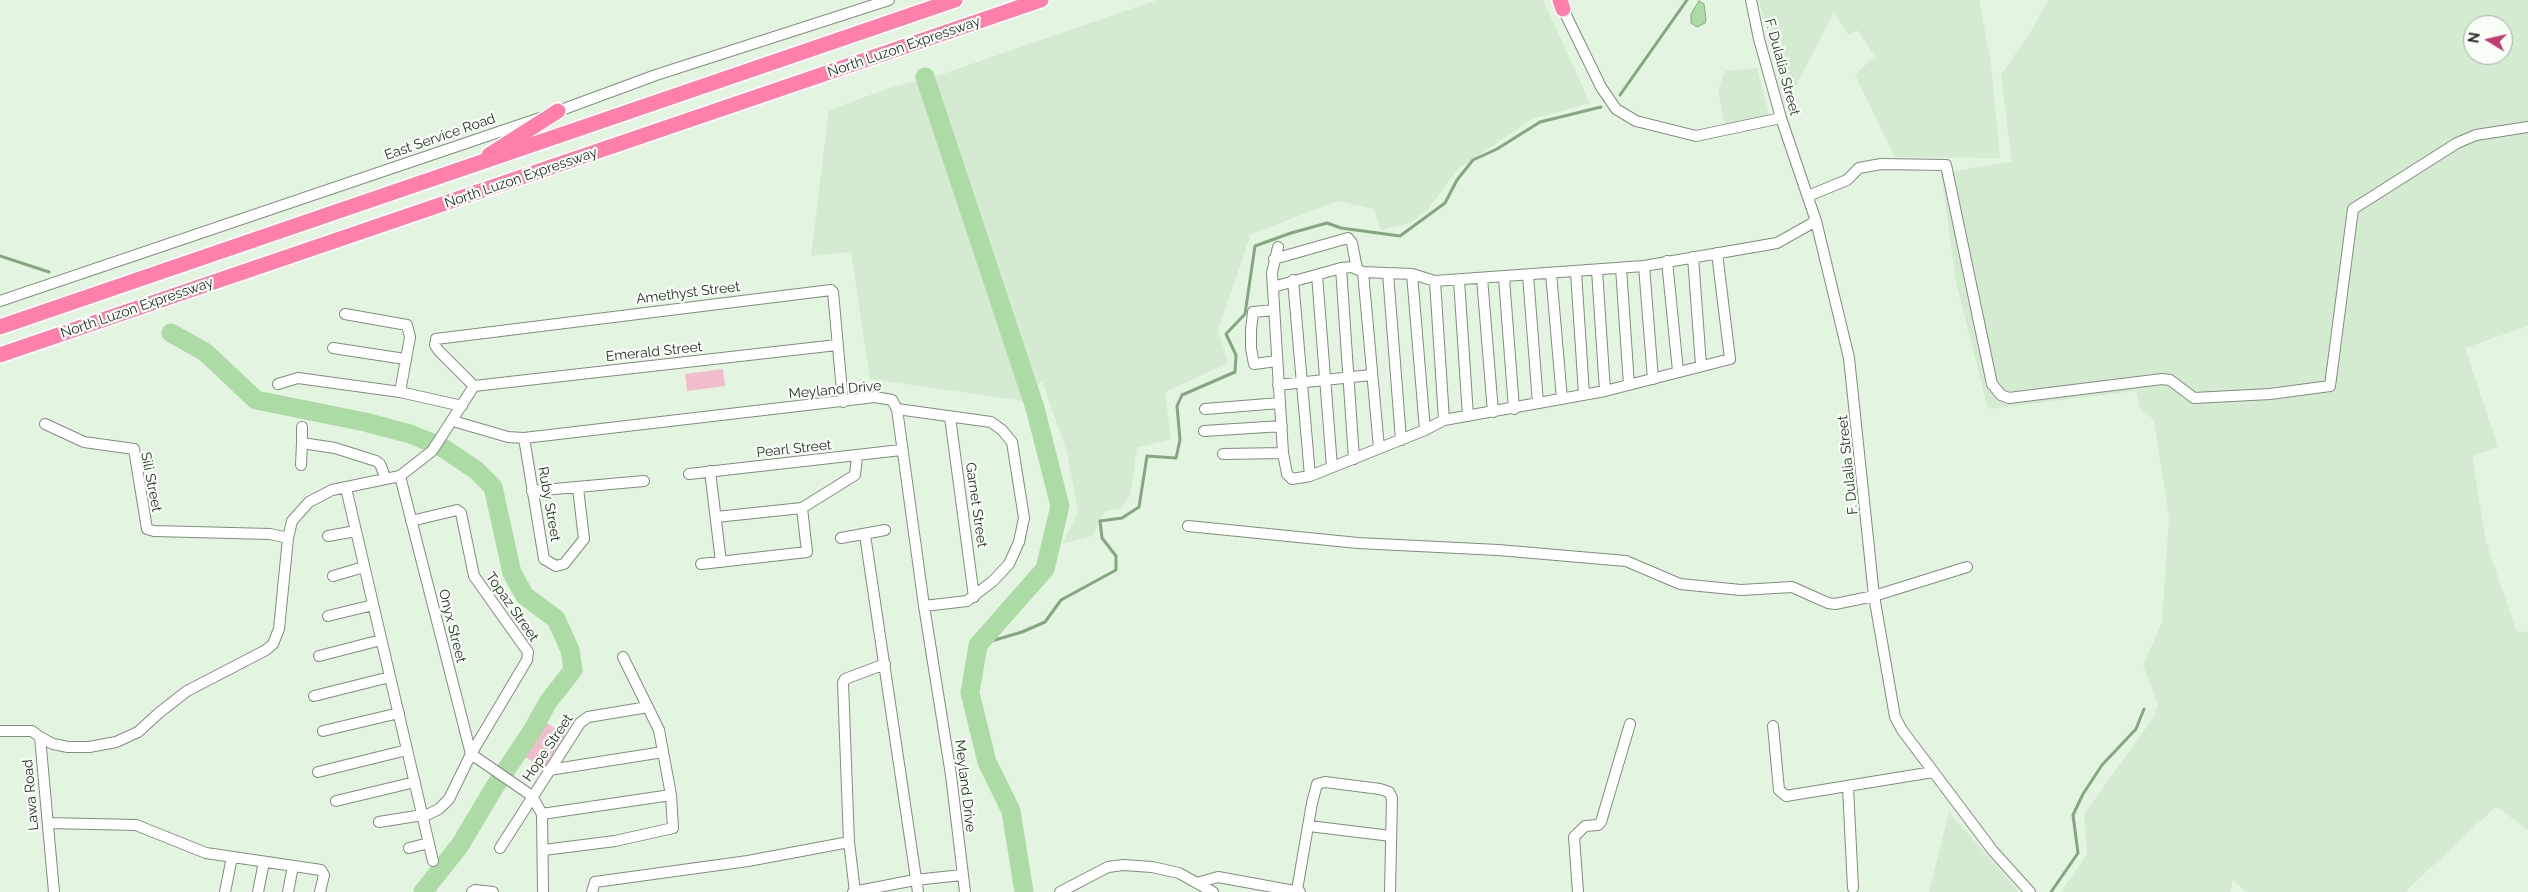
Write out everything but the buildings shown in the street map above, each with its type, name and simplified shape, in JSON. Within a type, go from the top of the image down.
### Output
[{"type":"highway","name":"North Luzon Expressway","points":[[0,327],[467,169],[955,0]]},
{"type":"highway","name":"North Luzon Expressway","points":[[0,355],[1041,0]]},
{"type":"highway","points":[[467,169],[558,112]]},
{"type":"street","name":"East Service Road","points":[[0,301],[558,112],[656,75],[889,0]]},
{"type":"street","name":"F. Dulalia Street","points":[[1751,0],[1759,39],[1780,118],[1816,221],[1854,381],[1874,596],[1895,717],[1902,730],[2006,868],[2030,892]]},
{"type":"street","points":[[1562,3],[1601,87],[1616,109],[1636,121],[1696,136],[1780,118]]},
{"type":"street","points":[[1808,196],[1847,180],[1860,168],[1881,164],[1946,165],[1992,384],[2000,395],[2009,398],[2162,379],[2170,380],[2194,398],[2270,394],[2330,386],[2354,209],[2457,143],[2476,135],[2528,127]]},
{"type":"street","points":[[1273,287],[1341,268],[1412,274],[1435,281],[1504,278],[1644,266],[1777,243],[1816,221]]},
{"type":"street","points":[[1274,260],[1348,238],[1352,243],[1360,271],[1379,448]]},
{"type":"street","points":[[1278,247],[1272,273],[1278,385],[1283,453],[1287,474],[1292,479],[1310,476],[1354,459],[1425,430],[1444,420],[1514,409],[1605,391],[1730,359],[1716,253]]},
{"type":"street","points":[[1693,257],[1701,365]]},
{"type":"street","points":[[1667,262],[1678,372]]},
{"type":"street","points":[[1644,266],[1653,379]]},
{"type":"street","points":[[1341,268],[1354,459]]},
{"type":"street","points":[[1621,268],[1629,385]]},
{"type":"street","points":[[1597,270],[1605,391]]},
{"type":"street","points":[[1576,272],[1584,394]]},
{"type":"street","points":[[1388,273],[1401,440]]},
{"type":"street","points":[[1551,273],[1562,399]]},
{"type":"street","points":[[1317,274],[1332,467]]},
{"type":"street","points":[[1412,274],[1425,430]]},
{"type":"street","points":[[1528,275],[1538,403]]},
{"type":"street","points":[[1482,278],[1493,412]]},
{"type":"street","points":[[1504,278],[1514,409]]},
{"type":"street","points":[[1294,280],[1304,382],[1310,476]]},
{"type":"street","points":[[1459,280],[1468,416]]},
{"type":"street","points":[[1435,281],[1444,420]]},
{"type":"street","name":"Amethyst Street","points":[[474,386],[438,350],[435,345],[436,339],[831,290],[834,292],[843,402]]},
{"type":"street","points":[[1274,310],[1253,312],[1250,330],[1251,348],[1254,364],[1277,360]]},
{"type":"street","points":[[345,314],[407,325],[410,337],[400,392]]},
{"type":"street","name":"Emerald Street","points":[[474,386],[837,345]]},
{"type":"street","points":[[333,348],[405,359]]},
{"type":"street","points":[[1278,385],[1372,375]]},
{"type":"street","points":[[278,384],[298,378],[400,392],[462,406]]},
{"type":"street","points":[[0,731],[32,731],[53,744],[68,747],[116,742],[138,732],[187,691],[266,650],[273,644],[278,629],[288,538],[292,521],[309,502],[332,490],[400,476],[432,451],[474,386]]},
{"type":"street","name":"Meyland Drive","points":[[453,420],[508,437],[524,438],[883,397],[892,400],[897,409],[901,450],[924,606],[951,774],[965,892]]},
{"type":"street","points":[[1205,408],[1280,403]]},
{"type":"street","points":[[897,409],[991,422],[1012,442],[1024,518],[1019,542],[1009,564],[974,597],[967,601],[924,606]]},
{"type":"street","name":"Garnet Street","points":[[950,417],[974,597]]},
{"type":"street","name":"Sili Street","points":[[45,424],[84,442],[134,449],[147,529],[154,531],[270,534],[288,538]]},
{"type":"street","points":[[1204,431],[1282,426]]},
{"type":"street","points":[[301,465],[302,427]]},
{"type":"street","name":"Ruby Street","points":[[524,438],[544,559],[559,566],[564,564],[584,538],[578,488]]},
{"type":"street","points":[[302,443],[335,448],[376,461],[380,464],[386,479]]},
{"type":"street","name":"Pearl Street","points":[[689,474],[901,450]]},
{"type":"street","points":[[1223,454],[1283,453]]},
{"type":"street","points":[[716,518],[802,508],[855,475],[857,456]]},
{"type":"street","points":[[710,471],[721,562]]},
{"type":"street","name":"Onyx Street","points":[[400,476],[472,754]]},
{"type":"street","points":[[532,491],[644,481]]},
{"type":"street","points":[[346,488],[433,861]]},
{"type":"street","points":[[700,564],[807,552],[802,508]]},
{"type":"street","name":"Topaz Street","points":[[411,522],[457,510],[461,513],[474,576],[528,652],[527,660],[472,754]]},
{"type":"street","points":[[1188,526],[1358,543],[1498,550],[1626,561],[1680,584],[1741,590],[1792,586],[1828,603],[1835,604],[1874,596],[1967,568]]},
{"type":"street","points":[[841,538],[885,530]]},
{"type":"street","points":[[328,536],[356,531]]},
{"type":"street","points":[[865,535],[918,892]]},
{"type":"street","points":[[333,576],[364,567]]},
{"type":"street","points":[[328,616],[373,605]]},
{"type":"street","points":[[319,656],[381,640]]},
{"type":"street","points":[[544,850],[615,841],[673,828],[671,795],[659,730],[623,657]]},
{"type":"street","points":[[885,664],[844,679],[843,683],[849,842],[854,892],[915,880],[962,875]]},
{"type":"street","points":[[314,696],[390,677]]},
{"type":"street","name":"Hope Street","points":[[500,848],[580,722],[588,717],[648,707]]},
{"type":"street","points":[[323,730],[399,713]]},
{"type":"street","points":[[1578,892],[1574,837],[1585,826],[1598,825],[1601,822],[1630,724]]},
{"type":"street","points":[[1773,726],[1779,790],[1782,795],[1848,787],[1933,772]]},
{"type":"street","name":"Lawa Road","points":[[40,737],[54,892]]},
{"type":"street","points":[[318,772],[407,750]]},
{"type":"street","points":[[548,770],[663,752]]},
{"type":"street","points":[[378,822],[439,809],[449,799],[472,754],[532,796],[542,814],[544,850],[543,892]]},
{"type":"street","points":[[336,801],[415,782]]},
{"type":"street","points":[[1197,883],[1218,877],[1299,891],[1317,784],[1325,782],[1380,789],[1389,792],[1392,798],[1390,892]]},
{"type":"street","points":[[1848,787],[1853,888]]},
{"type":"street","points":[[542,814],[671,795]]},
{"type":"street","points":[[48,823],[136,825],[206,853],[321,870],[324,876],[320,892]]},
{"type":"street","points":[[1309,826],[1391,836]]},
{"type":"street","points":[[592,892],[595,882],[748,861],[849,842]]},
{"type":"street","points":[[409,848],[429,843]]},
{"type":"street","points":[[225,892],[232,857]]},
{"type":"street","points":[[258,892],[264,862]]},
{"type":"street","points":[[1060,892],[1108,867],[1123,865],[1152,867],[1179,872],[1213,892]]},
{"type":"street","points":[[288,892],[293,866]]},
{"type":"street","points":[[472,892],[475,890],[493,892]]},
{"type":"shaded area","points":[[1157,0],[1543,0],[1590,103],[1532,119],[1457,170],[1428,209],[1410,223],[1381,230],[1374,209],[1338,201],[1251,234],[1218,330],[1228,363],[1165,392],[1171,439],[1137,448],[1130,496],[1120,508],[1106,511],[1092,536],[1062,544],[1078,512],[1067,452],[1042,381],[1025,401],[870,379],[851,252],[811,256],[829,110],[890,88],[940,75]]},
{"type":"shaded area","points":[[1759,0],[1979,0],[1991,64],[2000,158],[1895,157],[1855,75],[1875,56],[1857,30],[1849,35],[1834,12],[1785,107]]},
{"type":"shaded area","points":[[2048,0],[2528,0],[2528,326],[2465,348],[2498,447],[2472,456],[2486,542],[2517,633],[2528,631],[2528,830],[2496,806],[2405,892],[2247,892],[2233,880],[2230,892],[2061,892],[2087,854],[2084,814],[2154,717],[2158,704],[2143,665],[2162,622],[2169,518],[2154,420],[2140,408],[2136,391],[1988,409],[1956,282],[1941,173],[2012,162],[2001,75],[2030,33]]},
{"type":"shaded area","points":[[1699,1],[1704,4],[1706,19],[1705,23],[1697,27],[1691,23],[1691,14]]},
{"type":"shaded area","points":[[1757,68],[1769,115],[1725,124],[1718,91],[1725,71]]},
{"type":"shaded area","points":[[723,369],[725,386],[687,391],[685,374]]},
{"type":"shaded area","points":[[544,721],[565,735],[544,769],[522,755]]},
{"type":"shaded area","points":[[1949,812],[2019,892],[1929,892]]},
{"type":"waterway","points":[[1620,95],[1687,0]]},
{"type":"waterway","points":[[925,77],[1035,408],[1060,506],[1045,569],[978,645],[970,693],[987,762],[1011,811],[1024,892]]},
{"type":"waterway","points":[[978,645],[1022,632],[1045,622],[1061,600],[1116,570],[1116,556],[1102,538],[1100,521],[1122,518],[1139,507],[1147,456],[1176,458],[1180,440],[1177,406],[1182,395],[1235,372],[1236,355],[1226,334],[1245,314],[1255,246],[1327,223],[1341,228],[1400,236],[1445,203],[1457,180],[1473,160],[1497,149],[1540,122],[1601,107]]},
{"type":"waterway","points":[[0,256],[49,272]]},
{"type":"waterway","points":[[171,333],[205,352],[256,400],[365,422],[410,434],[440,446],[476,470],[493,487],[512,573],[525,596],[556,619],[570,650],[573,670],[548,702],[532,731],[494,788],[460,845],[423,892]]},
{"type":"waterway","points":[[2051,892],[2078,853],[2073,815],[2083,794],[2102,765],[2136,729],[2144,709]]}]
